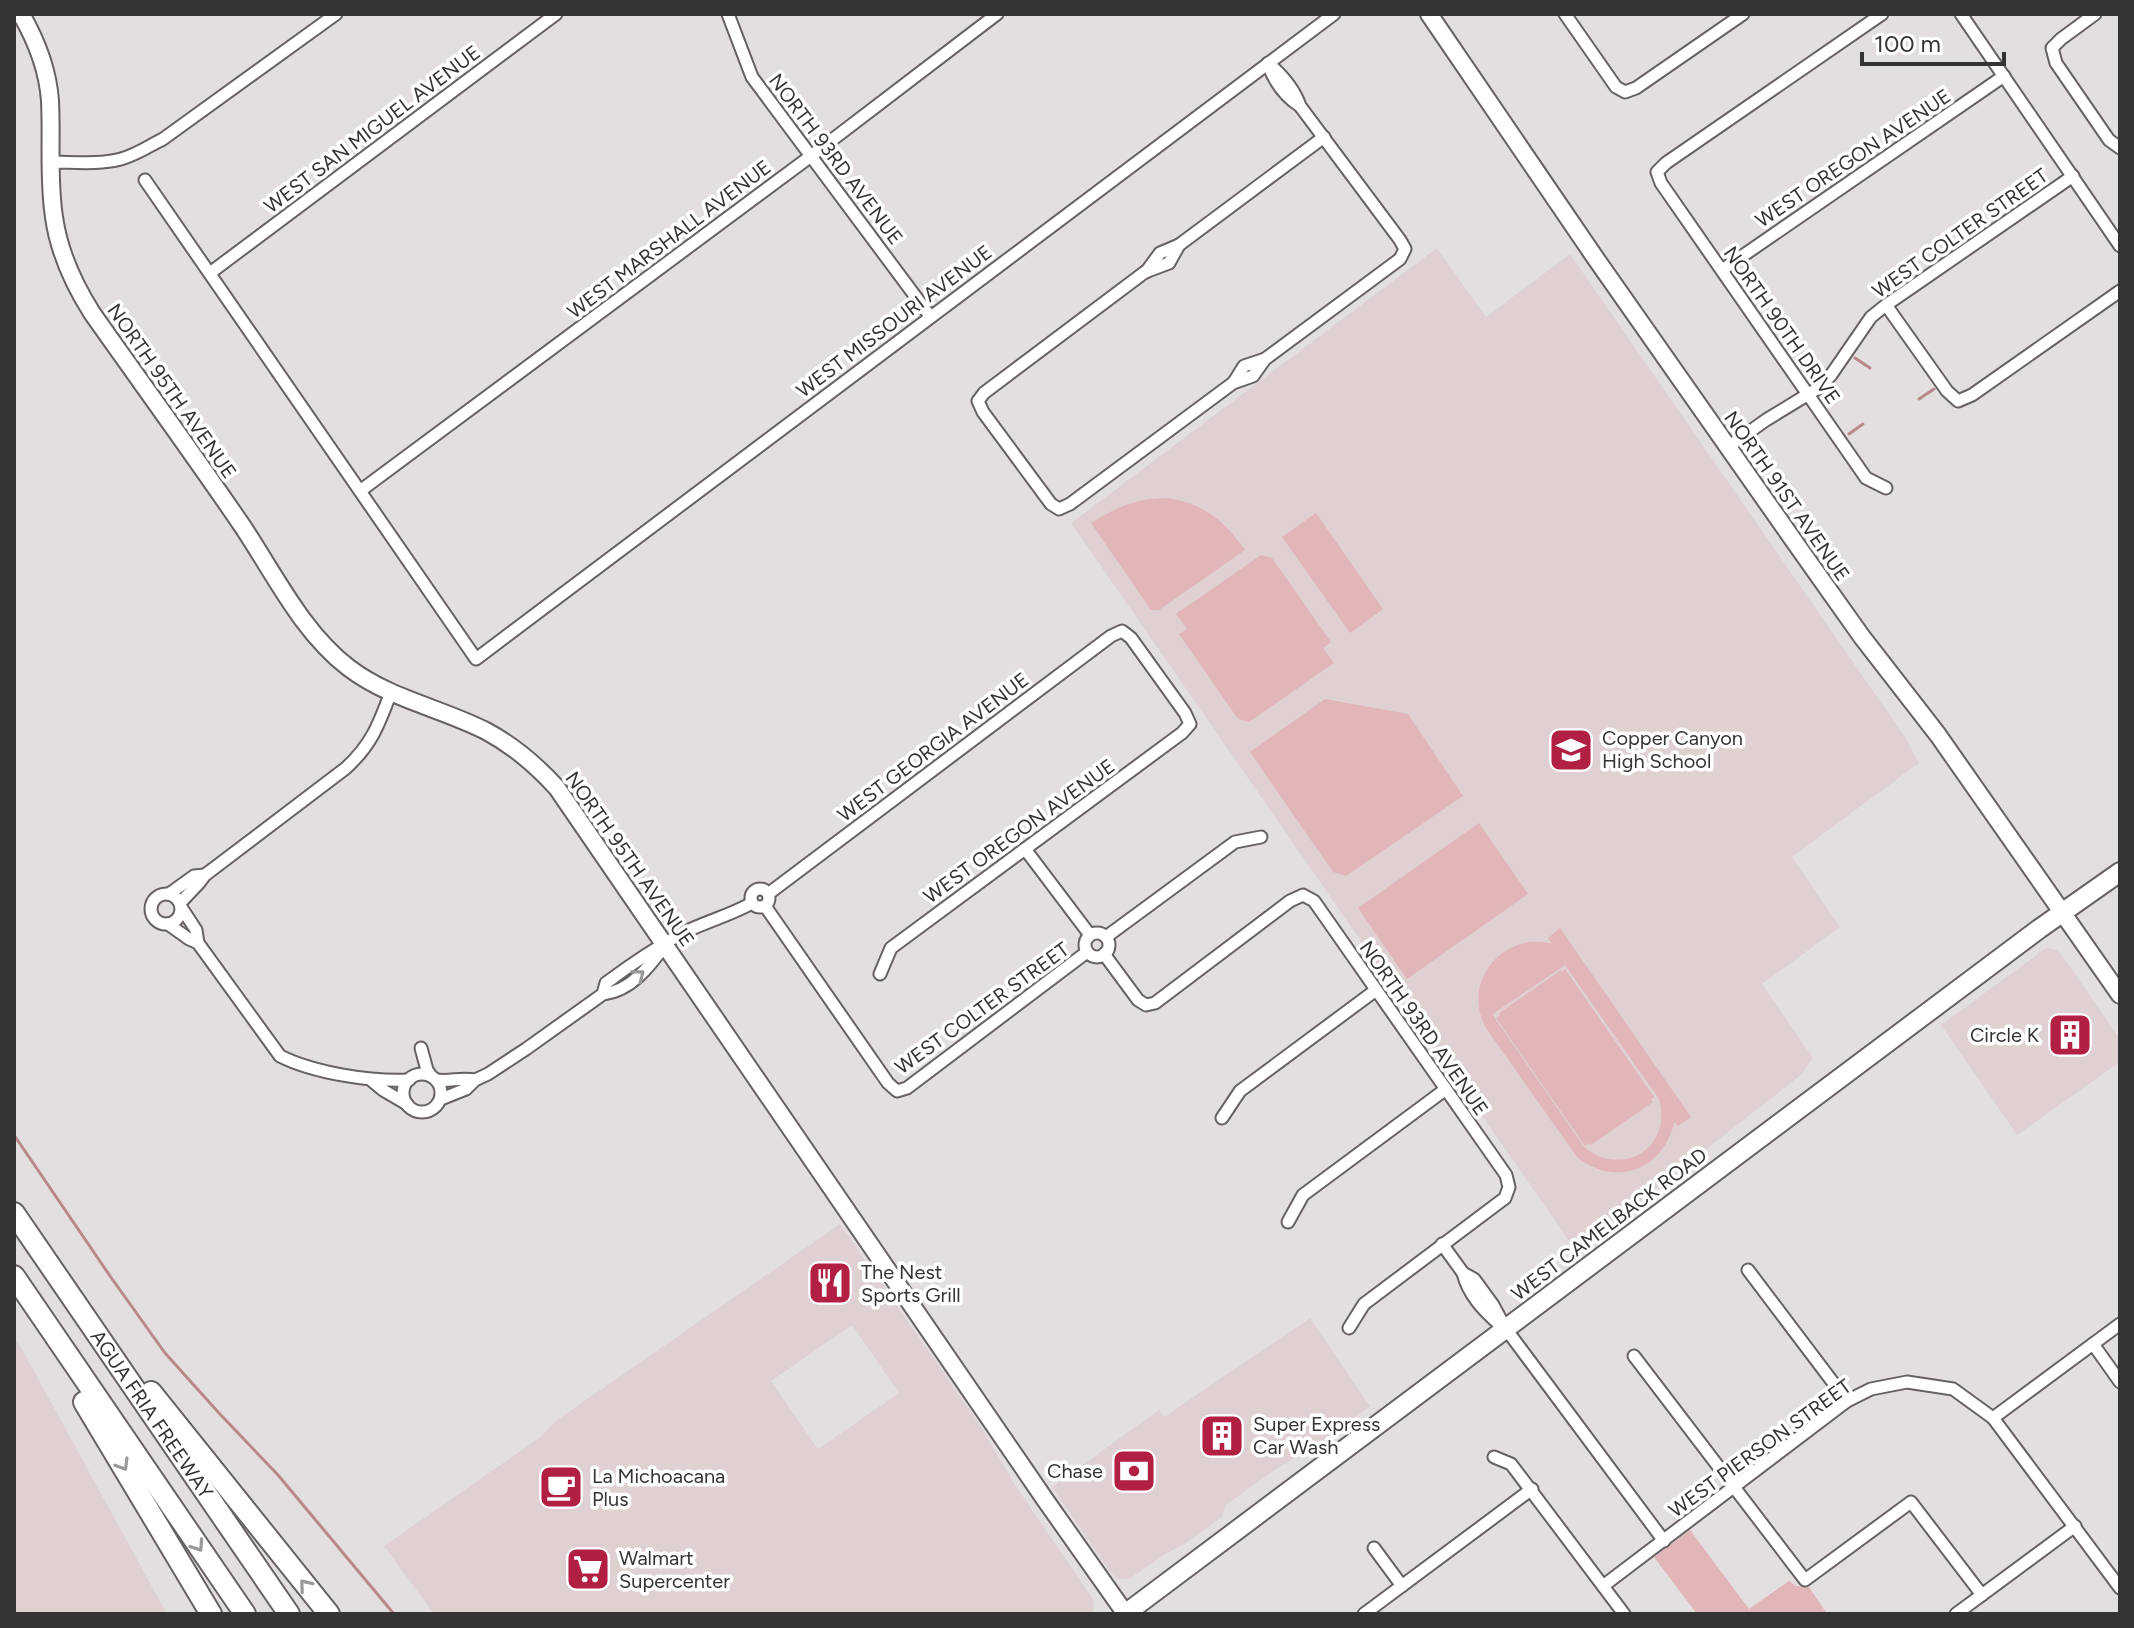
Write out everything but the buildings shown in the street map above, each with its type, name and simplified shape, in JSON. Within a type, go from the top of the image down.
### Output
[{"type":"highway","name":"AGUA FRIA FREEWAY","points":[[14,1213],[289,1614]]},
{"type":"highway","points":[[43,1255],[95,1316],[196,1450],[329,1614]]},
{"type":"highway","name":"AGUA FRIA FREEWAY","points":[[14,1276],[245,1614]]},
{"type":"highway","points":[[14,1276],[52,1350],[211,1614]]},
{"type":"main road","name":"WEST CAMELBACK ROAD","points":[[1124,1614],[2062,912],[2120,872]]},
{"type":"street","name":"NORTH 95TH AVENUE","points":[[21,14],[37,47],[50,98],[49,162],[53,214],[62,252],[74,283],[92,313],[308,625],[329,650],[374,684],[486,731],[534,765],[557,788],[1124,1614]]},
{"type":"street","points":[[49,162],[116,160],[149,147],[336,14]]},
{"type":"street","name":"WEST SAN MIGUEL AVENUE","points":[[210,273],[556,14]]},
{"type":"street","name":"NORTH 93RD AVENUE","points":[[728,14],[752,77],[930,316]]},
{"type":"street","name":"WEST MARSHALL AVENUE","points":[[360,491],[997,14]]},
{"type":"street","name":"WEST MISSOURI AVENUE","points":[[360,491],[476,659],[1334,14]]},
{"type":"street","name":"NORTH 91ST AVENUE","points":[[1429,14],[1838,604],[1938,735],[2120,995]]},
{"type":"street","points":[[1565,14],[1616,87],[1625,92],[1636,88],[1743,14]]},
{"type":"street","name":"NORTH 90TH DRIVE","points":[[1882,14],[1657,172],[1661,183],[1866,478],[1886,488]]},
{"type":"street","points":[[1961,14],[2120,246]]},
{"type":"street","points":[[2095,14],[2052,48],[2056,63],[2109,140],[2120,148]]},
{"type":"street","points":[[1268,63],[1273,78],[1324,137],[1405,249],[1400,259],[1265,359],[1253,376],[1233,383],[1070,504],[1059,509],[1051,504],[978,401],[984,393],[1145,272],[1169,263],[1179,245],[1324,137]]},
{"type":"street","name":"WEST OREGON AVENUE","points":[[1722,270],[2004,76]]},
{"type":"street","name":"WEST COLTER STREET","points":[[1728,447],[1820,387],[1871,317],[1886,305],[2073,176]]},
{"type":"street","points":[[145,180],[360,491]]},
{"type":"street","points":[[1886,305],[1947,391],[1958,401],[1972,395],[2120,291]]},
{"type":"street","name":"WEST GEORGIA AVENUE","points":[[665,945],[681,934],[752,903],[755,890],[764,890],[766,900],[1111,636],[1122,631],[1131,638],[1190,724]]},
{"type":"street","points":[[168,924],[176,920],[180,905],[205,875],[359,757],[373,737],[391,692]]},
{"type":"street","name":"WEST OREGON AVENUE","points":[[880,974],[891,948],[1182,733],[1190,724]]},
{"type":"street","points":[[1106,937],[1235,842],[1261,837]]},
{"type":"street","points":[[1025,849],[1090,935]]},
{"type":"street","points":[[205,875],[194,876],[169,894],[156,897],[150,909],[156,921],[168,924],[198,943],[280,1056],[297,1064],[371,1080],[412,1078],[425,1074],[446,1081],[463,1078],[475,1080]]},
{"type":"street","points":[[169,894],[174,896],[196,930],[198,943]]},
{"type":"street","name":"NORTH 93RD AVENUE","points":[[1104,954],[1138,1000],[1146,1005],[1155,1003],[1290,901],[1303,895],[1314,901],[1506,1175],[1509,1187],[1505,1198],[1442,1244]]},
{"type":"street","name":"WEST COLTER STREET","points":[[766,900],[888,1083],[897,1091],[907,1088],[1087,952]]},
{"type":"street","points":[[1097,933],[1106,937],[1109,944],[1104,954],[1095,957],[1087,952],[1085,943],[1090,935],[1097,933]]},
{"type":"street","points":[[441,1099],[466,1089],[475,1080],[526,1049],[603,994],[606,983],[640,958],[665,945]]},
{"type":"street","points":[[1222,1118],[1240,1091],[1376,990]]},
{"type":"street","points":[[371,1080],[411,1109],[423,1113],[434,1109],[442,1092],[427,1070],[421,1048],[418,1069],[403,1093],[407,1105]]},
{"type":"street","points":[[1288,1222],[1303,1195],[1446,1089]]},
{"type":"street","points":[[1349,1328],[1364,1304],[1442,1244],[1463,1273],[1474,1279],[1506,1329],[1664,1541]]},
{"type":"street","points":[[1748,1270],[1847,1401]]},
{"type":"street","points":[[1993,1418],[2120,1324]]},
{"type":"street","points":[[2093,1344],[2120,1382]]},
{"type":"street","points":[[1634,1356],[1805,1580],[1911,1502],[1982,1595]]},
{"type":"street","name":"WEST PIERSON STREET","points":[[1603,1586],[1847,1401],[1871,1389],[1907,1382],[1953,1389],[1993,1418],[2120,1588]]},
{"type":"street","points":[[1494,1457],[1511,1464],[1532,1489],[1624,1614]]},
{"type":"street","points":[[1364,1614],[1532,1489]]},
{"type":"street","points":[[1956,1614],[2075,1526]]},
{"type":"street","points":[[1374,1548],[1402,1586]]},
{"type":"shaded area","name":"Copper Canyon High School","points":[[1437,248],[1486,317],[1570,254],[1905,737],[1919,763],[1792,857],[1840,927],[1762,984],[1813,1058],[1801,1075],[1576,1251],[1071,523]]},
{"type":"shaded area","points":[[1167,498],[1192,504],[1212,515],[1245,550],[1159,610],[1151,610],[1091,523],[1128,504]]},
{"type":"shaded area","points":[[1316,513],[1383,609],[1350,633],[1282,537]]},
{"type":"shaded area","points":[[1261,555],[1272,558],[1331,642],[1323,648],[1334,663],[1249,722],[1238,719],[1179,634],[1187,629],[1176,614]]},
{"type":"shaded area","points":[[1325,699],[1408,714],[1463,796],[1346,876],[1333,872],[1250,752]]},
{"type":"shaded area","points":[[1479,823],[1528,894],[1407,979],[1358,908]]},
{"type":"shaded area","points":[[1560,928],[1691,1117],[1678,1126],[1674,1122],[1669,1139],[1660,1152],[1636,1169],[1607,1171],[1577,1157],[1488,1031],[1480,1014],[1482,980],[1490,965],[1516,945],[1533,942],[1552,944],[1548,938]],"holes":[[[1565,965],[1659,1099],[1659,1131],[1652,1144],[1642,1153],[1629,1158],[1615,1160],[1600,1156],[1585,1148],[1493,1014]]]},
{"type":"shaded area","points":[[2046,948],[2057,950],[2062,955],[2120,1039],[2120,1062],[2017,1135],[1941,1025]]},
{"type":"shaded area","points":[[1565,969],[1654,1097],[1653,1102],[1591,1145],[1585,1146],[1496,1018]]},
{"type":"shaded area","points":[[840,1224],[980,1425],[1015,1485],[1093,1599],[1092,1613],[434,1614],[384,1546],[542,1436],[554,1422]],"holes":[[[852,1325],[899,1393],[818,1449],[771,1381]]]},
{"type":"shaded area","points":[[1310,1318],[1370,1406],[1226,1505],[1222,1517],[1186,1543],[1129,1579],[1116,1578],[1052,1487],[1159,1410],[1164,1417]]},
{"type":"shaded area","points":[[14,1337],[18,1342],[167,1614],[14,1614]]},
{"type":"shaded area","points":[[1690,1530],[1749,1609],[1789,1581],[1796,1586],[1809,1587],[1827,1614],[1697,1614],[1654,1557]]},
{"type":"waterway","points":[[1855,358],[1870,368]]},
{"type":"waterway","points":[[1919,399],[1934,389]]},
{"type":"waterway","points":[[1849,434],[1863,424]]},
{"type":"waterway","points":[[14,1135],[165,1353],[278,1475],[394,1614]]},
{"type":"place","name":"Copper Canyon High School","points":[[1571,750]]},
{"type":"place","name":"Circle K","points":[[2070,1035]]},
{"type":"place","name":"The Nest Sports Grill","points":[[830,1283]]},
{"type":"place","name":"Super Express Car Wash","points":[[1222,1436]]},
{"type":"place","name":"Chase","points":[[1134,1471]]},
{"type":"place","name":"La Michoacana Plus","points":[[561,1487]]},
{"type":"place","name":"Walmart Supercenter","points":[[588,1569]]}]
